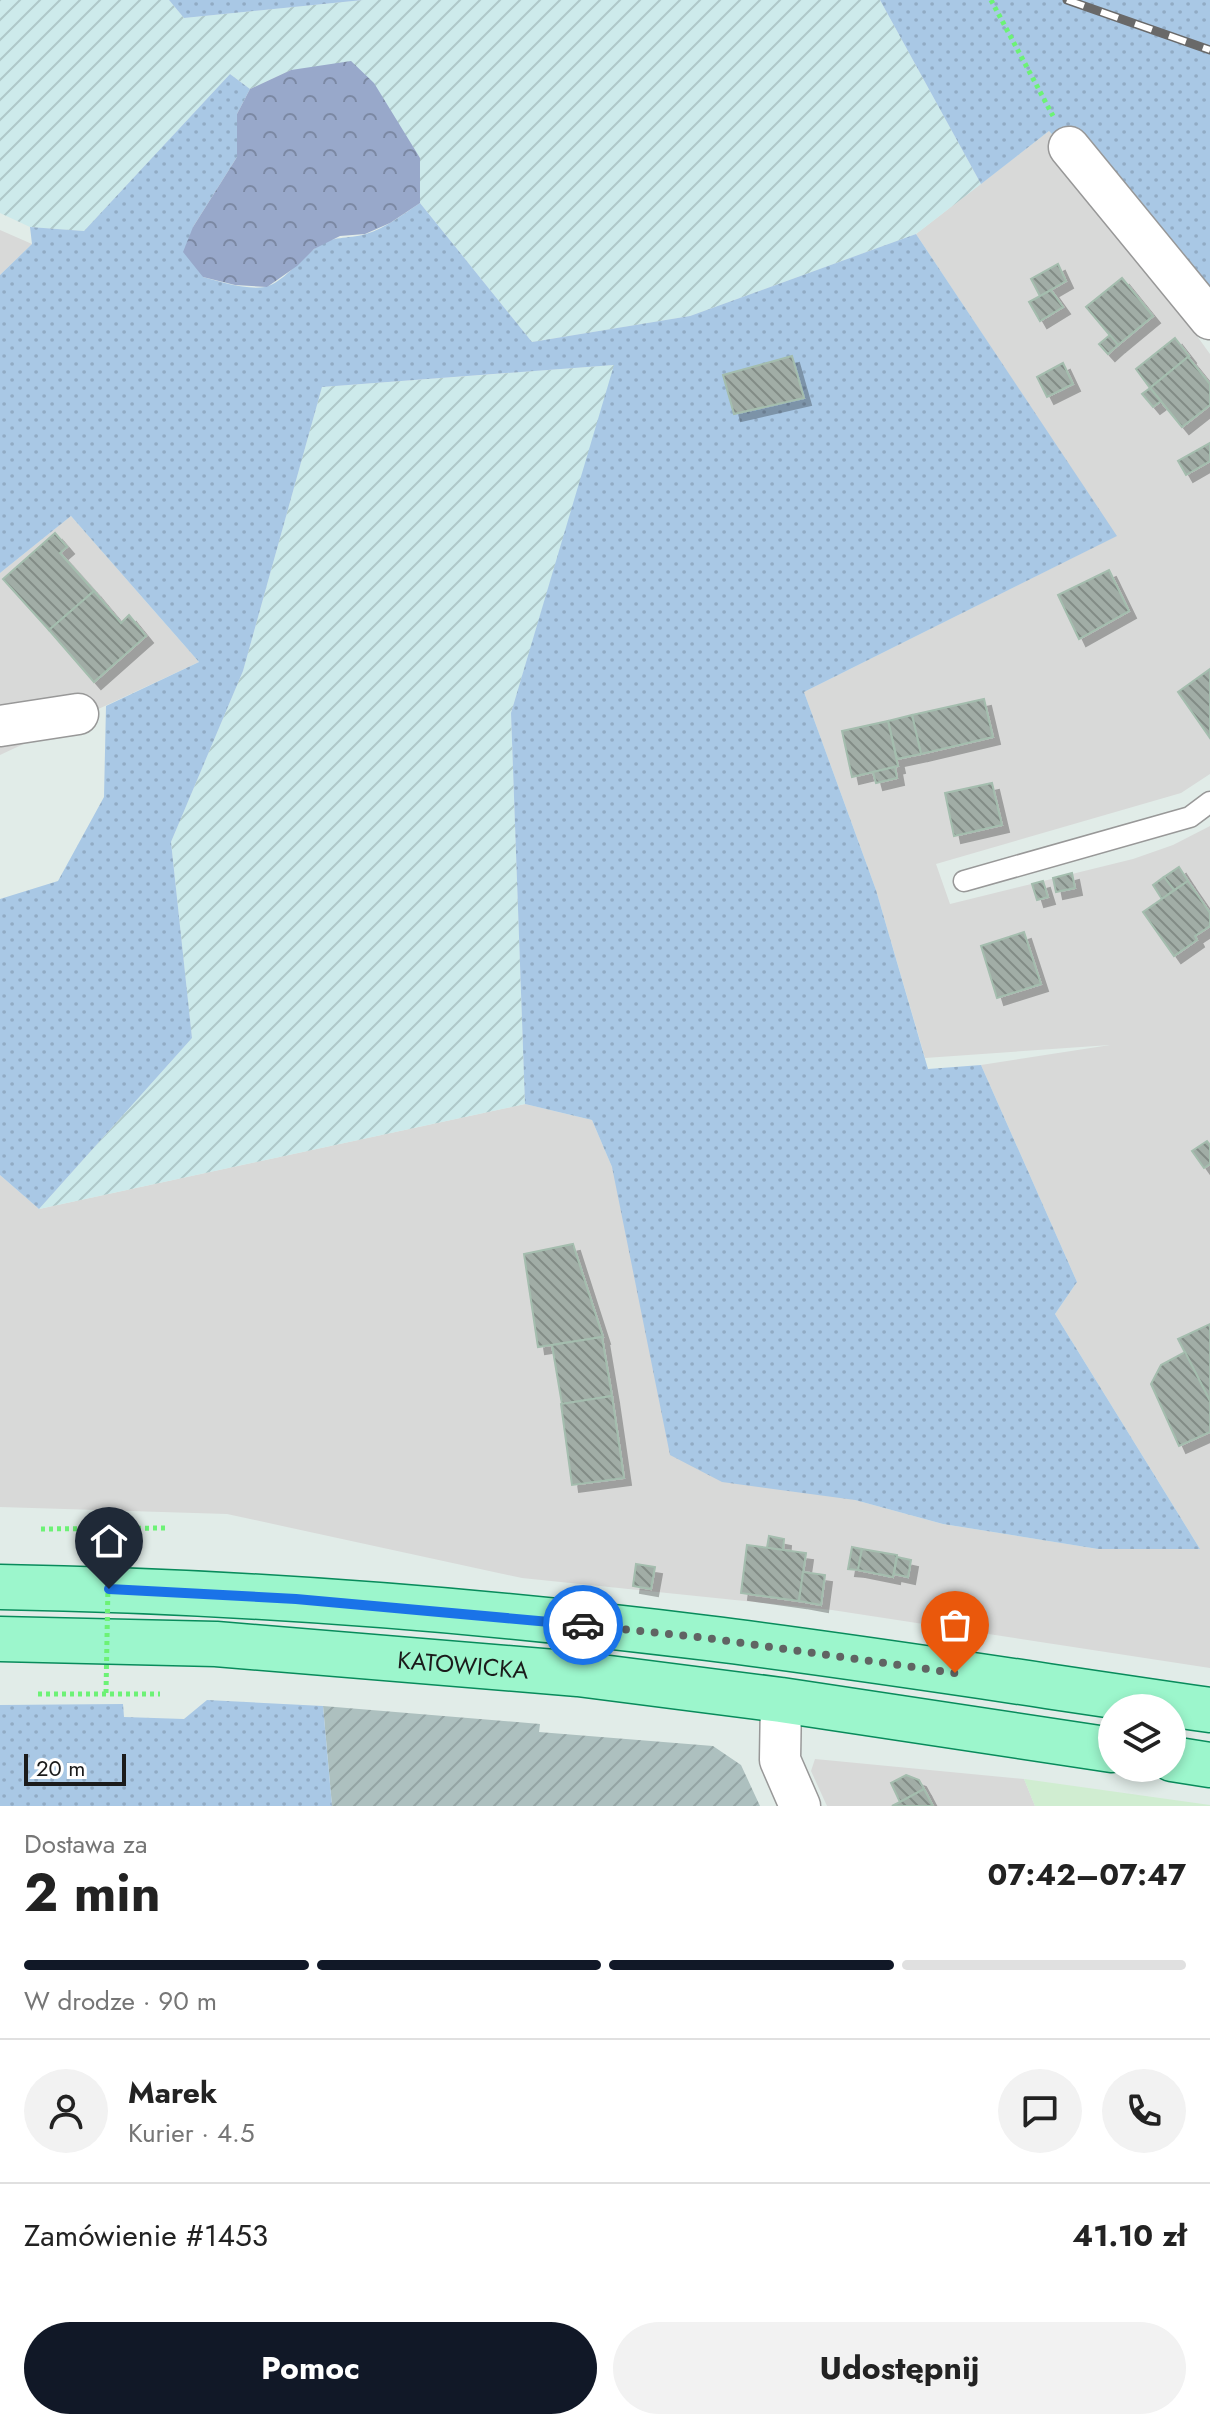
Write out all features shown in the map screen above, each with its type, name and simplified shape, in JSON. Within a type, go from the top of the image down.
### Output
[{"type":"main road","name":"KATOWICKA","points":[[0,1587],[152,1590],[458,1612],[707,1638],[1210,1710]]},
{"type":"main road","name":"KATOWICKA","points":[[0,1639],[216,1644],[578,1674],[781,1700],[1098,1748]]},
{"type":"main road","points":[[1186,1761],[1210,1765]]},
{"type":"street","points":[[1069,147],[1210,319]]},
{"type":"street","points":[[0,726],[78,714]]},
{"type":"street","points":[[781,1700],[780,1760],[800,1806]]},
{"type":"lane","points":[[964,881],[1190,817],[1210,802]]},
{"type":"path","points":[[991,0],[1069,147]]},
{"type":"path","points":[[41,1529],[166,1528]]},
{"type":"path","points":[[106,1693],[109,1529]]},
{"type":"path","points":[[38,1694],[160,1694]]},
{"type":"shaded area","points":[[0,0],[169,0],[184,18],[363,0],[880,0],[981,184],[916,234],[690,316],[532,342],[420,203],[420,158],[397,122],[291,70],[250,89],[230,74],[84,231],[30,227],[0,213]]},
{"type":"shaded area","points":[[169,0],[363,0],[184,18]]},
{"type":"shaded area","points":[[880,0],[1210,0],[1210,306],[1049,131],[981,184]]},
{"type":"shaded area","points":[[230,74],[250,89],[237,114],[237,157],[193,227],[203,277],[250,287],[271,285],[321,244],[373,231],[420,203],[532,342],[690,316],[916,234],[1117,536],[804,692],[876,890],[928,1069],[981,1065],[1077,1282],[1055,1314],[1200,1549],[1098,1549],[943,1524],[855,1500],[722,1482],[670,1455],[612,1167],[592,1120],[525,1104],[511,713],[614,365],[322,387],[243,671],[171,842],[192,1038],[39,1209],[0,1175],[0,899],[58,881],[104,797],[106,706],[199,662],[71,516],[0,573],[0,275],[32,244],[30,227],[84,231]]},
{"type":"shaded area","points":[[1049,131],[1210,354],[1210,774],[1181,793],[936,864],[950,904],[1133,859],[1173,845],[1210,826],[1210,1668],[832,1610],[522,1578],[227,1514],[0,1507],[0,1175],[39,1209],[525,1104],[592,1120],[612,1167],[855,1500],[943,1524],[1098,1549],[1200,1549],[1055,1314],[1077,1282],[981,1065],[1110,1045],[925,1058],[876,890],[804,692],[1116,536],[916,234]]},
{"type":"shaded area","points":[[0,230],[32,244],[0,275]]},
{"type":"shaded area","points":[[615,365],[511,713],[525,1104],[39,1209],[192,1038],[171,842],[243,671],[322,387]]},
{"type":"shaded area","points":[[71,516],[199,662],[0,755],[0,573]]},
{"type":"shaded area","points":[[207,1700],[323,1706],[332,1806],[0,1806],[0,1705],[123,1704],[124,1717],[184,1719]]},
{"type":"shaded area","points":[[323,1706],[540,1724],[539,1732],[713,1746],[741,1765],[760,1806],[332,1806]]},
{"type":"shaded area","points":[[815,1759],[1024,1779],[1035,1806],[827,1806],[811,1771]]},
{"type":"shaded area","points":[[1024,1779],[1210,1805],[1210,1806],[1035,1806]]},
{"type":"green space","points":[[351,61],[374,83],[420,158],[420,203],[390,223],[365,234],[340,236],[314,249],[297,266],[267,287],[235,285],[203,277],[183,252],[193,227],[237,157],[237,114],[250,89],[291,70]]},
{"type":"building","points":[[1058,264],[1066,281],[1040,296],[1031,279]]},
{"type":"building","points":[[1122,278],[1153,316],[1118,345],[1086,307]]},
{"type":"building","points":[[1051,290],[1063,307],[1040,321],[1029,302]]},
{"type":"building","points":[[1110,335],[1118,345],[1108,354],[1099,344]]},
{"type":"building","points":[[1175,338],[1189,356],[1150,388],[1136,369]]},
{"type":"building","points":[[792,356],[804,398],[734,414],[723,375]]},
{"type":"building","points":[[1188,357],[1210,384],[1210,405],[1182,427],[1150,388]]},
{"type":"building","points":[[1063,363],[1073,384],[1047,397],[1037,377]]},
{"type":"building","points":[[1150,388],[1161,401],[1153,407],[1142,394]]},
{"type":"building","points":[[1210,443],[1210,461],[1186,475],[1178,461]]},
{"type":"building","points":[[55,533],[67,547],[60,553],[94,591],[49,630],[3,579]]},
{"type":"building","points":[[1109,570],[1129,611],[1079,639],[1058,595]]},
{"type":"building","points":[[94,591],[121,623],[129,615],[146,636],[94,682],[49,630]]},
{"type":"building","points":[[1210,669],[1210,738],[1178,692]]},
{"type":"building","points":[[984,699],[993,737],[921,754],[912,715]]},
{"type":"building","points":[[912,715],[921,754],[897,759],[888,721]]},
{"type":"building","points":[[888,721],[898,766],[852,777],[842,731]]},
{"type":"building","points":[[895,767],[897,778],[876,783],[873,772]]},
{"type":"building","points":[[992,783],[1002,825],[954,836],[945,793]]},
{"type":"building","points":[[1179,867],[1188,881],[1174,890],[1164,877]]},
{"type":"building","points":[[1072,873],[1075,888],[1056,892],[1053,878]]},
{"type":"building","points":[[1164,877],[1174,890],[1162,899],[1153,885]]},
{"type":"building","points":[[1043,881],[1048,897],[1037,900],[1032,884]]},
{"type":"building","points":[[1188,881],[1210,913],[1210,926],[1195,936],[1197,940],[1174,956],[1143,912]]},
{"type":"building","points":[[1024,932],[1041,984],[997,998],[981,946]]},
{"type":"building","points":[[1207,1141],[1210,1145],[1210,1164],[1204,1168],[1192,1151]]},
{"type":"building","points":[[573,1244],[603,1337],[538,1347],[524,1254]]},
{"type":"building","points":[[1210,1324],[1210,1401],[1178,1339]]},
{"type":"building","points":[[602,1337],[612,1396],[562,1404],[552,1345]]},
{"type":"building","points":[[1185,1352],[1210,1401],[1210,1432],[1179,1446],[1151,1384],[1161,1365]]},
{"type":"building","points":[[612,1396],[624,1478],[572,1485],[561,1404]]},
{"type":"building","points":[[769,1536],[784,1539],[783,1550],[767,1548]]},
{"type":"building","points":[[747,1545],[806,1553],[799,1601],[741,1593]]},
{"type":"building","points":[[852,1547],[862,1549],[858,1570],[848,1569]]},
{"type":"building","points":[[862,1549],[897,1555],[893,1577],[858,1570]]},
{"type":"building","points":[[897,1557],[911,1560],[908,1577],[894,1574]]},
{"type":"building","points":[[636,1564],[655,1567],[651,1589],[633,1586]]},
{"type":"building","points":[[803,1572],[825,1575],[821,1605],[799,1601]]},
{"type":"building","points":[[906,1775],[919,1780],[924,1789],[900,1802],[891,1783]]},
{"type":"building","points":[[924,1789],[933,1806],[892,1806],[900,1802]]},
{"type":"railway","points":[[1067,0],[1210,50]]},
{"type":"way so far","points":[[583,1625],[707,1638],[955,1673]]},
{"type":"route","points":[[109,1589],[296,1599],[583,1625]]}]
